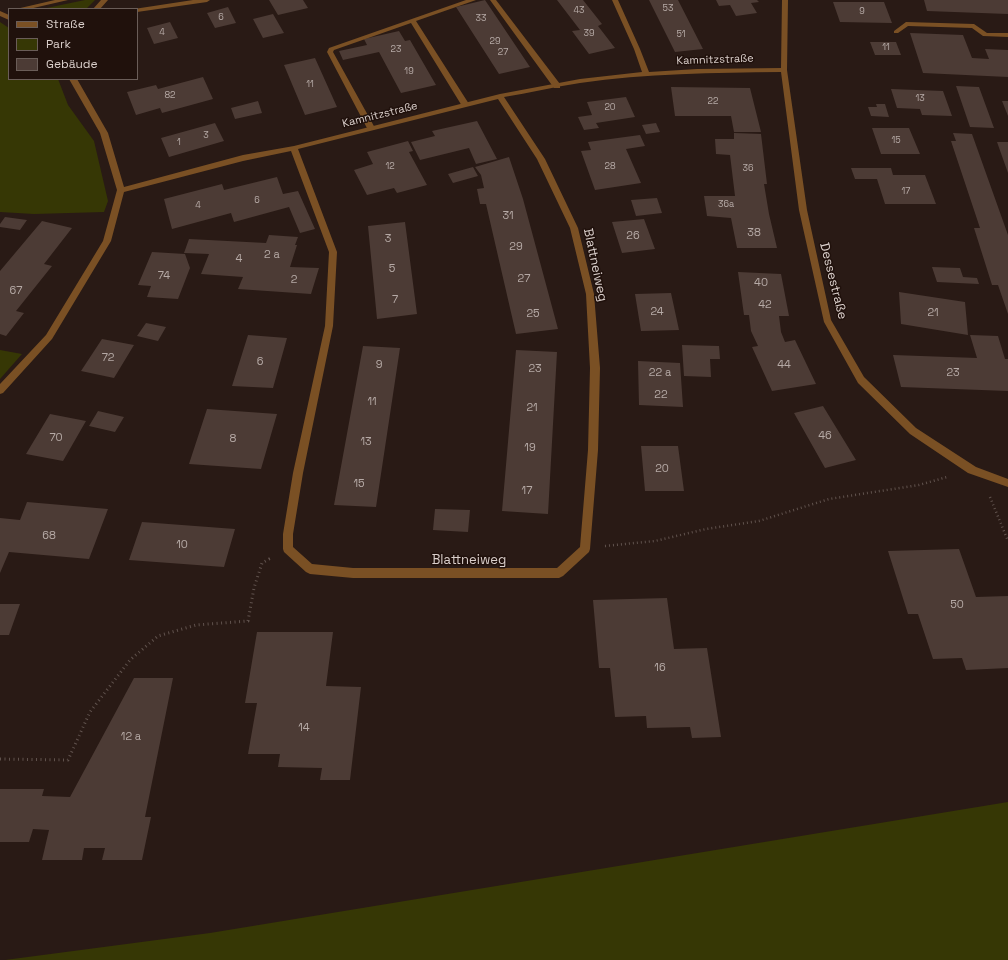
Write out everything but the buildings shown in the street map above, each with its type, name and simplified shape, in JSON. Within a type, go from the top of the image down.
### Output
[{"type":"street","points":[[24,8],[65,0]]},
{"type":"street","points":[[97,8],[105,0]]},
{"type":"street","points":[[138,10],[207,0]]},
{"type":"street","points":[[371,128],[330,52],[331,49],[473,0]]},
{"type":"street","points":[[493,0],[557,86]]},
{"type":"street","points":[[615,0],[637,49],[646,74]]},
{"type":"street","name":"Dessestraße","points":[[785,0],[784,70],[803,210],[827,320],[861,380],[913,432],[972,470],[1008,483]]},
{"type":"street","points":[[412,20],[465,104]]},
{"type":"street","points":[[896,32],[906,24],[974,26],[985,35],[1008,35]]},
{"type":"street","name":"Kamnitzstraße","points":[[121,190],[243,158],[294,148],[465,104],[580,81],[646,74],[697,71],[784,70]]},
{"type":"street","points":[[0,390],[49,336],[107,241],[121,190],[104,133],[74,80]]},
{"type":"street","name":"Blattneiweg","points":[[288,549],[310,569],[353,574],[496,574],[559,573],[585,549],[593,450],[595,368],[590,294],[574,228],[541,159],[500,96]]},
{"type":"street","points":[[288,549],[288,534],[298,473],[329,326],[333,252],[294,148]]},
{"type":"path","points":[[585,549],[655,541],[706,529],[759,521],[829,499],[919,485],[972,470],[989,494],[1008,541]]},
{"type":"path","points":[[0,759],[68,760],[90,712],[130,660],[158,636],[196,625],[248,621],[254,588],[262,563],[288,549]]},
{"type":"green space","points":[[85,0],[95,0],[87,8],[47,8]]},
{"type":"green space","points":[[0,22],[8,27],[8,80],[58,80],[68,105],[94,141],[108,201],[104,212],[34,214],[0,212]]},
{"type":"green space","points":[[0,350],[22,354],[0,379]]},
{"type":"green space","points":[[1008,802],[1008,960],[5,960],[210,933]]}]
